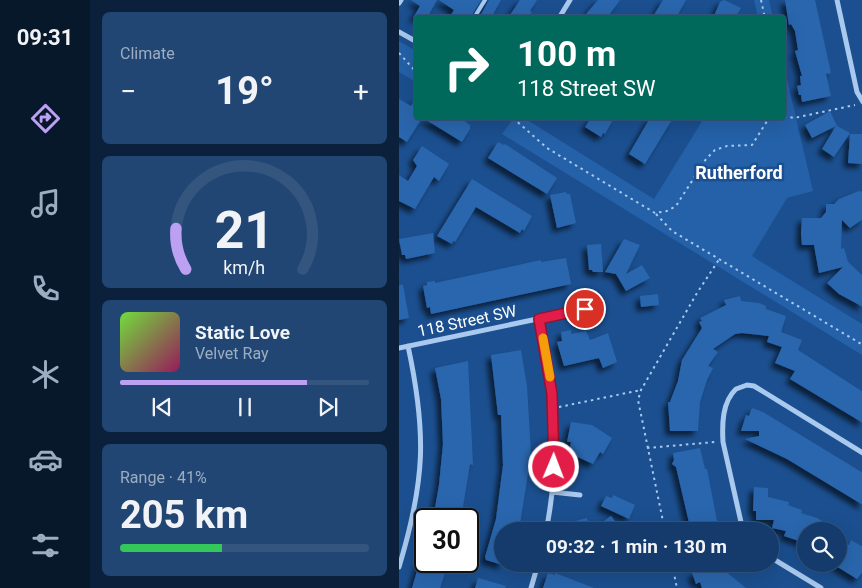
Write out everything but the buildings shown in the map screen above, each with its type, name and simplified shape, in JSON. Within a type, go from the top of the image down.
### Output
[{"type":"street","points":[[561,15],[570,0]]},
{"type":"street","points":[[837,0],[857,92],[862,103]]},
{"type":"street","points":[[399,32],[414,40]]},
{"type":"street","name":"118 Street SW","points":[[399,348],[580,310],[600,309]]},
{"type":"street","points":[[539,319],[554,408],[555,448],[552,492],[547,522]]},
{"type":"street","points":[[399,567],[417,497],[422,458],[419,403],[408,346]]},
{"type":"street","points":[[741,522],[723,442],[723,419],[729,400],[736,389],[747,385],[759,389],[862,453]]},
{"type":"street","points":[[552,492],[580,495]]},
{"type":"street","points":[[779,562],[821,588]]},
{"type":"street","points":[[531,588],[536,572]]},
{"type":"lane","points":[[476,15],[485,0]]},
{"type":"path","points":[[761,0],[764,15]]},
{"type":"path","points":[[399,53],[414,70]]},
{"type":"path","points":[[786,116],[798,118],[862,103]]},
{"type":"path","points":[[515,120],[547,148],[655,213],[672,231],[721,258],[862,345]]},
{"type":"path","points":[[655,213],[667,211],[676,206],[711,153],[723,146],[752,145],[768,120]]},
{"type":"path","points":[[663,522],[638,407],[641,390],[697,293],[721,258]]},
{"type":"path","points":[[554,408],[641,390]]},
{"type":"path","points":[[647,448],[723,442]]},
{"type":"path","points":[[674,572],[677,588]]},
{"type":"shaded area","points":[[754,0],[769,0],[773,15],[758,15]]},
{"type":"shaded area","points":[[399,41],[414,50],[414,81],[399,72]]},
{"type":"shaded area","points":[[786,75],[813,191],[787,198],[752,256],[862,324],[862,355],[502,134],[512,120],[527,120],[654,199],[703,120],[786,120]]},
{"type":"slow traffic","points":[[543,338],[550,377]]},
{"type":"district","name":"Rutherford","points":[[739,172]]},
{"type":"route","points":[[554,467],[554,408],[551,379],[539,319],[585,309]]}]
